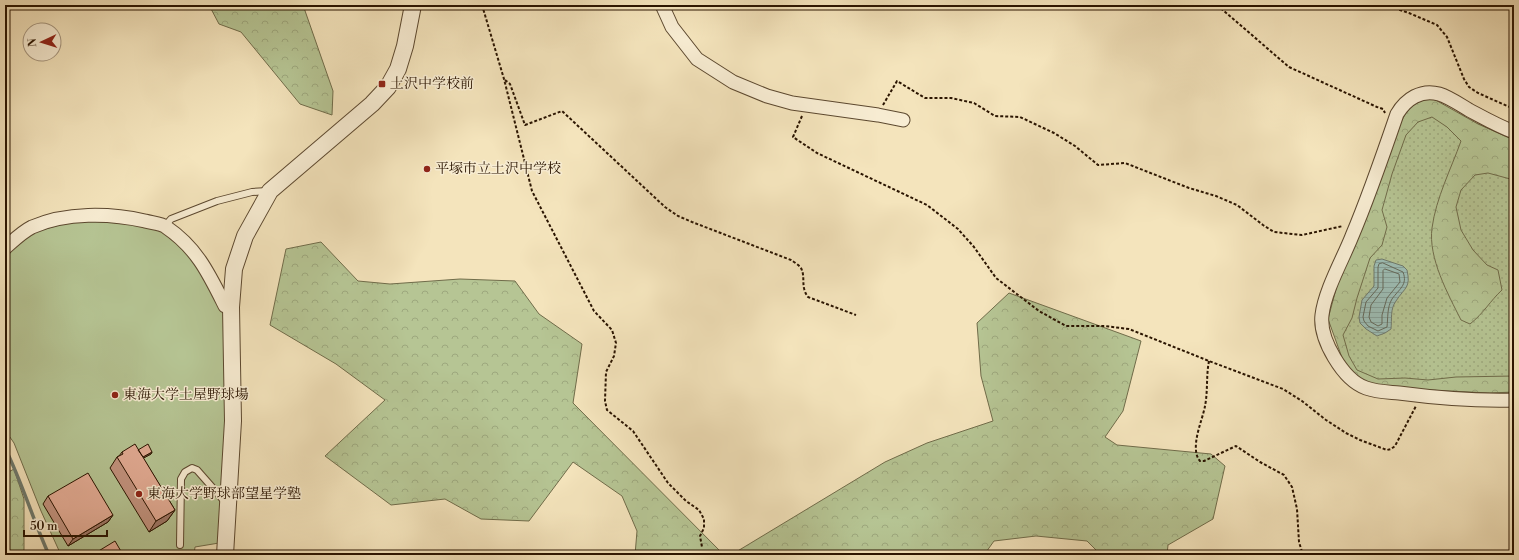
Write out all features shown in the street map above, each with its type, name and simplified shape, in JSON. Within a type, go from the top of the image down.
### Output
[{"type":"street","points":[[224,555],[234,421],[231,307],[234,269],[245,236],[270,191],[372,104],[388,87],[398,69],[405,46],[413,5]]},
{"type":"street","points":[[662,5],[672,27],[697,58],[733,82],[760,94],[792,103],[808,104],[903,120]]},
{"type":"street","points":[[1514,132],[1438,93],[1428,93],[1414,97],[1402,106],[1397,114],[1358,221],[1324,306],[1322,324],[1325,337],[1340,367],[1352,380],[1367,388],[1419,396],[1492,401],[1514,400]]},
{"type":"street","points":[[5,248],[30,228],[48,222],[86,215],[126,217],[164,226],[195,252],[210,276],[225,306],[231,307]]},
{"type":"lane","points":[[164,226],[171,219],[217,201],[252,192],[270,191]]},
{"type":"lane","points":[[180,545],[182,479],[185,472],[192,468],[197,470],[228,506]]},
{"type":"path","points":[[482,5],[504,79],[532,191],[594,311],[612,330],[616,343],[614,356],[606,372],[605,401],[607,410],[633,431],[668,483],[686,502],[699,510],[704,519],[704,528],[700,536],[702,547]]},
{"type":"path","points":[[1217,5],[1289,67],[1383,109],[1386,116]]},
{"type":"path","points":[[1384,5],[1409,12],[1437,25],[1448,37],[1464,79],[1469,87],[1478,93],[1514,108]]},
{"type":"path","points":[[504,79],[510,84],[525,125],[562,111],[665,207],[692,222],[791,260],[801,268],[803,276],[803,290],[808,297],[856,315]]},
{"type":"path","points":[[878,115],[897,80],[925,98],[951,98],[974,103],[995,116],[1020,117],[1054,133],[1075,146],[1098,165],[1125,163],[1189,188],[1216,196],[1237,205],[1274,232],[1310,234],[1358,221]]},
{"type":"path","points":[[808,104],[793,137],[817,153],[927,205],[958,229],[974,247],[996,278],[1039,311],[1066,326],[1105,326],[1129,329],[1283,389],[1302,400],[1326,420],[1346,433],[1386,450],[1395,446],[1413,414],[1419,396]]},
{"type":"path","points":[[1209,361],[1205,406],[1197,440],[1198,458],[1200,461],[1204,461],[1236,446],[1260,462],[1284,475],[1292,487],[1297,509],[1299,542],[1303,555]]},
{"type":"green space","points":[[209,5],[303,5],[333,91],[332,115],[300,104],[241,32],[219,24]]},
{"type":"green space","points":[[1432,98],[1478,124],[1514,140],[1514,180],[1488,173],[1475,175],[1461,190],[1456,207],[1461,230],[1473,250],[1487,265],[1498,270],[1502,290],[1470,324],[1461,320],[1440,276],[1433,251],[1432,228],[1440,195],[1461,141],[1447,127],[1432,117],[1418,122],[1406,135],[1392,174],[1382,210],[1387,227],[1382,245],[1370,258],[1352,318],[1343,335],[1349,356],[1357,370],[1378,379],[1405,378],[1428,380],[1456,377],[1514,376],[1514,392],[1490,393],[1408,389],[1368,384],[1345,366],[1328,319],[1340,274],[1396,130],[1412,103]]},
{"type":"green space","points":[[1412,103],[1478,124],[1514,140],[1514,392],[1490,393],[1408,389],[1351,374],[1328,319]]},
{"type":"green space","name":"東海大学土屋野球場","points":[[77,220],[133,224],[164,232],[191,256],[206,278],[226,319],[226,433],[219,543],[195,547],[194,555],[61,555],[41,511],[14,443],[5,430],[5,253],[31,233]]},
{"type":"green space","points":[[321,242],[358,281],[390,284],[460,279],[515,281],[539,314],[582,344],[573,403],[724,555],[635,555],[637,531],[622,496],[573,462],[529,521],[481,519],[445,499],[391,505],[325,456],[385,400],[336,364],[270,325],[286,249]]},
{"type":"green space","points":[[1009,293],[1141,341],[1123,411],[1105,437],[1117,445],[1211,454],[1225,466],[1213,519],[1168,545],[1167,555],[1101,555],[1087,541],[1036,536],[994,541],[984,555],[731,555],[885,462],[927,443],[993,421],[981,376],[977,323]]},
{"type":"green space","points":[[14,469],[24,499],[24,550],[13,555],[5,555],[5,474]]},
{"type":"water","points":[[1382,259],[1403,266],[1407,270],[1408,284],[1394,304],[1391,329],[1377,336],[1360,323],[1359,317],[1362,300],[1374,286],[1374,266],[1376,260]]},
{"type":"building","points":[[135,444],[175,510],[156,521],[117,457]]},
{"type":"building","points":[[148,444],[152,452],[143,457],[138,450]]},
{"type":"building","points":[[88,473],[113,515],[73,539],[48,496]]},
{"type":"building","points":[[115,541],[122,553],[118,555],[92,555]]},
{"type":"waterway","points":[[5,448],[17,474],[49,555]]},
{"type":"place","name":"土沢中学校前","points":[[382,84]]},
{"type":"place","name":"平塚市立土沢中学校","points":[[427,169]]},
{"type":"place","name":"東海大学土屋野球場","points":[[115,395]]},
{"type":"place","name":"東海大学野球部望星学塾","points":[[139,494]]}]
